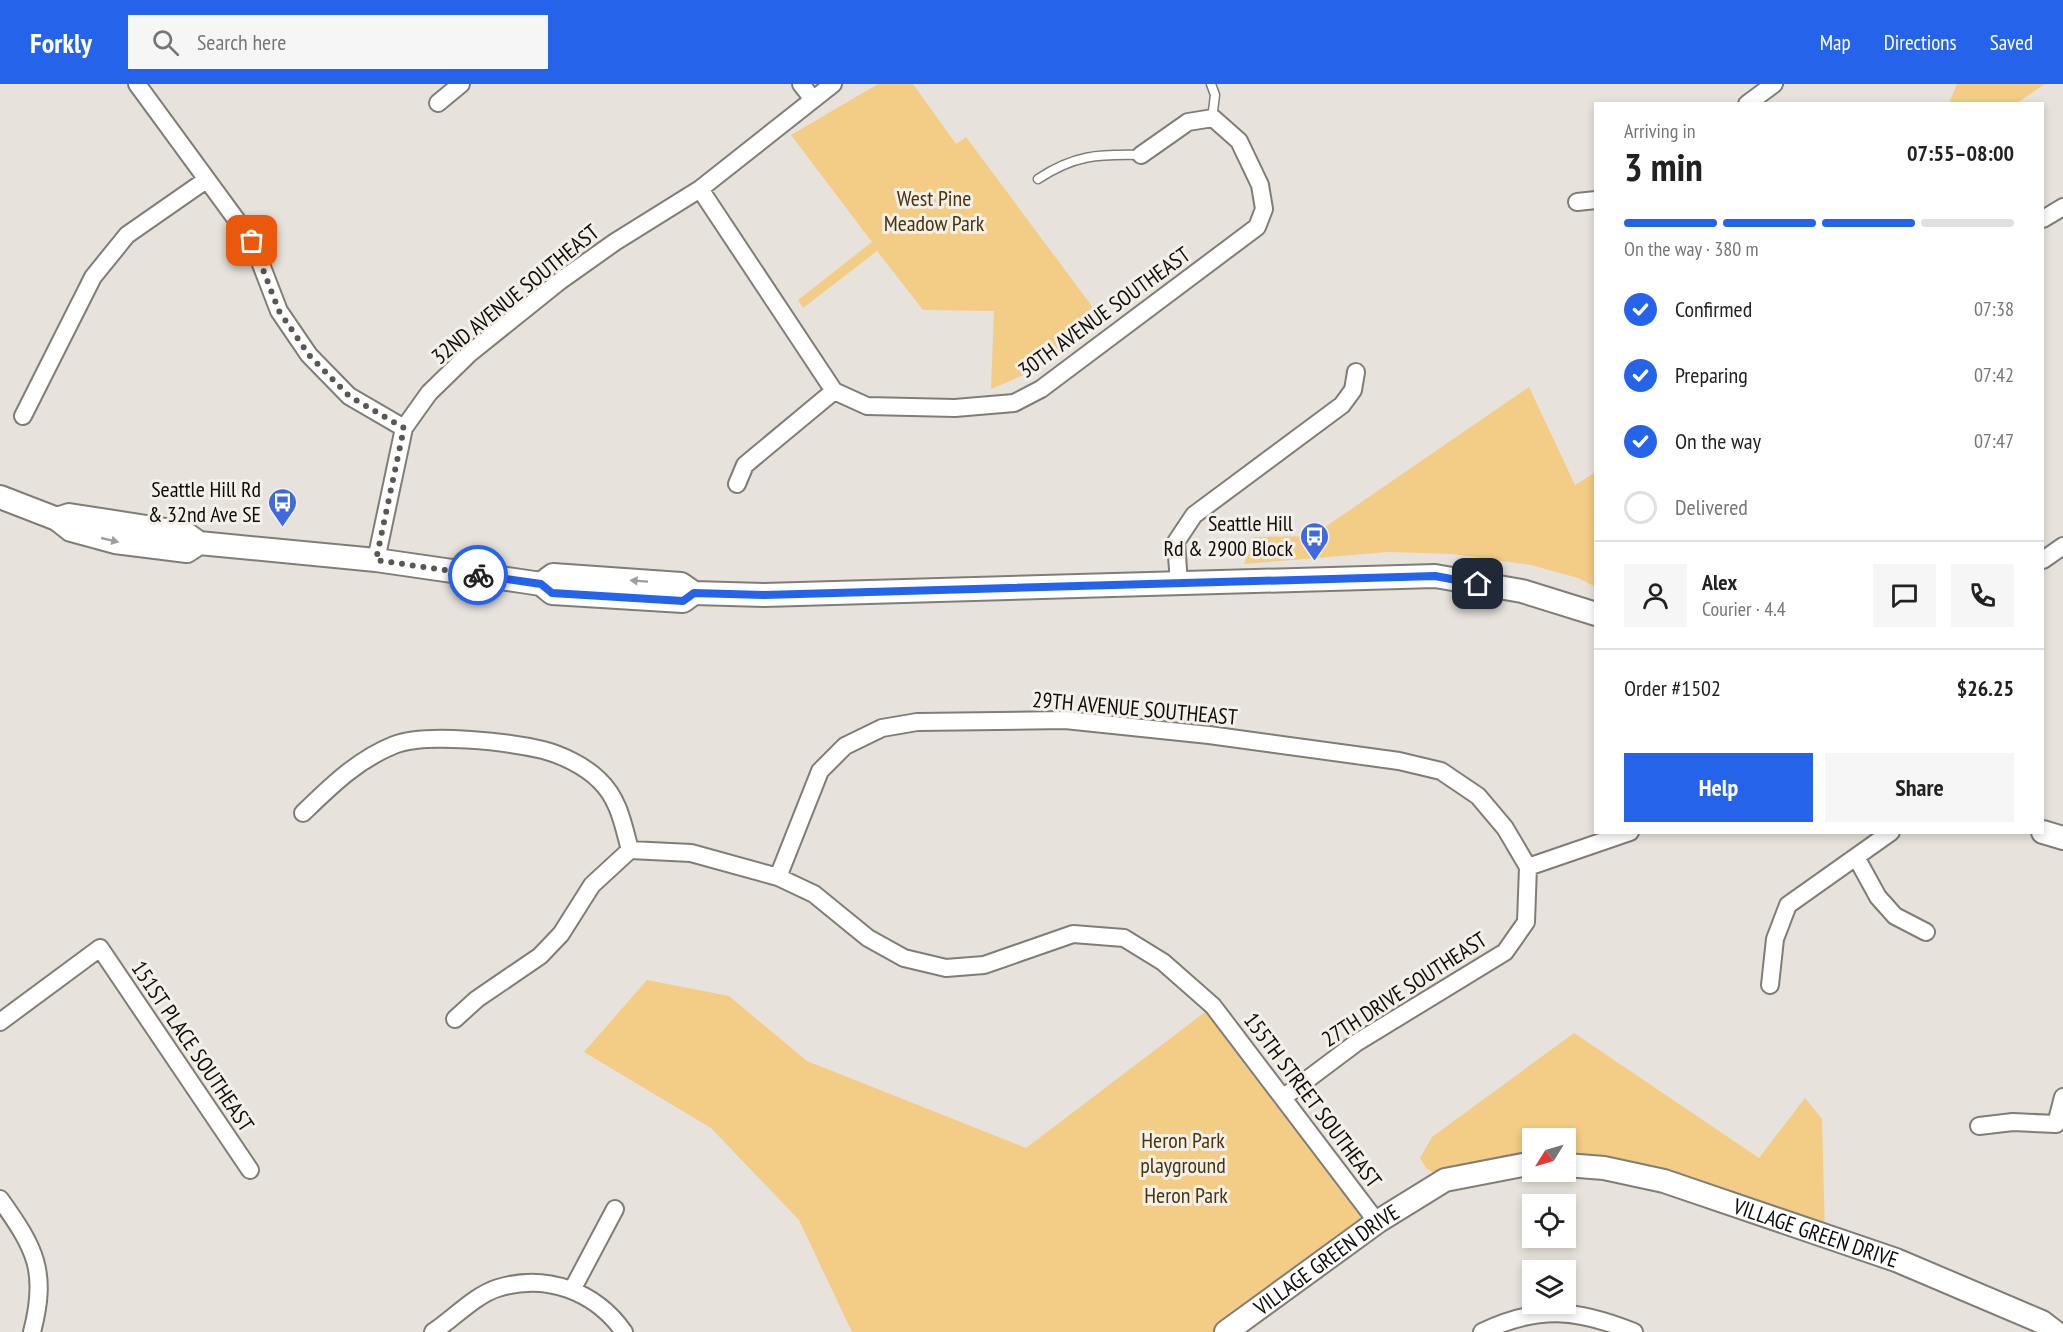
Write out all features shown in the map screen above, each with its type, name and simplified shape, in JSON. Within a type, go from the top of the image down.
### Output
[{"type":"main road","points":[[0,497],[57,519],[71,530],[115,542],[187,551],[199,543],[376,560],[541,584],[552,593],[683,601],[694,593],[764,595],[1435,576],[1522,591],[1594,613]]},
{"type":"main road","points":[[2044,832],[2063,838]]},
{"type":"main road","name":"VILLAGE GREEN DRIVE","points":[[1226,1332],[1377,1222],[1445,1180],[1522,1165]]},
{"type":"main road","name":"VILLAGE GREEN DRIVE","points":[[1576,1166],[1604,1168],[1682,1187],[1896,1260],[2042,1322],[2055,1332]]},
{"type":"street","points":[[137,84],[252,241],[279,311],[309,355],[349,396],[404,428]]},
{"type":"street","points":[[438,103],[461,84]]},
{"type":"street","points":[[801,84],[812,98]]},
{"type":"street","name":"32ND AVENUE SOUTHEAST","points":[[376,560],[404,428],[429,393],[470,354],[560,281],[615,242],[700,189],[832,84]]},
{"type":"street","points":[[1750,102],[1774,84]]},
{"type":"street","points":[[1141,155],[1188,122],[1212,118]]},
{"type":"street","name":"30TH AVENUE SOUTHEAST","points":[[834,391],[867,406],[955,408],[1014,403],[1041,389],[1257,227],[1264,209],[1260,185],[1239,141],[1212,118]]},
{"type":"street","points":[[24,416],[93,278],[127,235],[206,180]]},
{"type":"street","points":[[700,189],[834,391],[745,465],[737,484]]},
{"type":"street","points":[[1576,202],[1594,200]]},
{"type":"street","points":[[2044,218],[2063,207]]},
{"type":"street","points":[[1179,583],[1176,542],[1194,515],[1342,405],[1353,390],[1356,372]]},
{"type":"street","points":[[2044,559],[2063,546]]},
{"type":"street","name":"29TH AVENUE SOUTHEAST","points":[[778,877],[799,819],[820,771],[845,746],[882,728],[916,722],[1019,720],[1065,720],[1209,735],[1399,761],[1441,771],[1478,796],[1505,828],[1528,867]]},
{"type":"street","points":[[303,813],[361,761],[396,744],[423,739],[503,743],[545,751],[578,765],[599,780],[616,801],[630,850],[592,885],[561,934],[540,956],[477,999],[455,1019]]},
{"type":"street","points":[[1528,867],[1624,834]]},
{"type":"street","points":[[1770,985],[1775,939],[1788,905],[1888,834]]},
{"type":"street","name":"155TH STREET SOUTHEAST","points":[[630,850],[691,853],[778,877],[814,894],[868,938],[904,958],[945,968],[984,965],[1073,934],[1124,938],[1163,962],[1213,1006],[1377,1222]]},
{"type":"street","points":[[1856,857],[1878,897],[1895,916],[1926,932]]},
{"type":"street","name":"27TH DRIVE SOUTHEAST","points":[[1284,1098],[1356,1043],[1505,952],[1526,922],[1528,867]]},
{"type":"street","name":"151ST PLACE SOUTHEAST","points":[[0,1022],[100,948],[250,1170]]},
{"type":"street","points":[[1979,1126],[2013,1122],[2059,1129],[2063,1096]]},
{"type":"street","points":[[0,1199],[29,1239],[38,1271],[39,1306],[32,1332]]},
{"type":"street","points":[[572,1290],[615,1209]]},
{"type":"street","points":[[433,1332],[497,1288],[556,1283],[590,1298],[614,1318],[624,1332]]},
{"type":"street","points":[[1482,1332],[1521,1316],[1554,1312],[1605,1321],[1634,1332]]},
{"type":"lane","points":[[1211,84],[1215,94],[1212,118]]},
{"type":"lane","points":[[1038,179],[1061,164],[1089,156],[1141,155]]},
{"type":"green space","name":"West Pine Meadow Park","points":[[878,84],[913,84],[956,144],[966,137],[1100,317],[1026,374],[991,389],[994,311],[923,310],[877,251],[803,308],[798,300],[872,242],[791,135]]},
{"type":"green space","points":[[1957,84],[2045,84],[2018,102],[1949,102]]},
{"type":"green space","points":[[1529,387],[1575,485],[1594,473],[1594,586],[1578,578],[1531,565],[1452,554],[1389,552],[1244,564],[1254,537],[1312,536]]},
{"type":"green space","name":"Heron Park","points":[[647,980],[729,996],[807,1061],[1026,1148],[1213,1006],[1377,1222],[1226,1332],[852,1332],[799,1220],[711,1128],[584,1052]]},
{"type":"green space","points":[[1574,1033],[1759,1158],[1805,1098],[1822,1119],[1825,1236],[1576,1168],[1576,1128],[1522,1128],[1522,1165],[1445,1180],[1426,1168],[1420,1158],[1432,1137]]},
{"type":"way so far","points":[[252,241],[279,311],[309,355],[349,396],[404,428],[376,560],[478,575]]},
{"type":"place","name":"Seattle Hill Rd & 32nd Ave SE","points":[[282,528]]},
{"type":"place","name":"Seattle Hill Rd & 2900 Block","points":[[1314,562]]},
{"type":"route","points":[[478,575],[541,584],[552,593],[683,601],[694,593],[764,595],[1435,576],[1478,584]]},
{"type":"park label","name":"Heron Park playground","points":[[1183,1152]]}]
